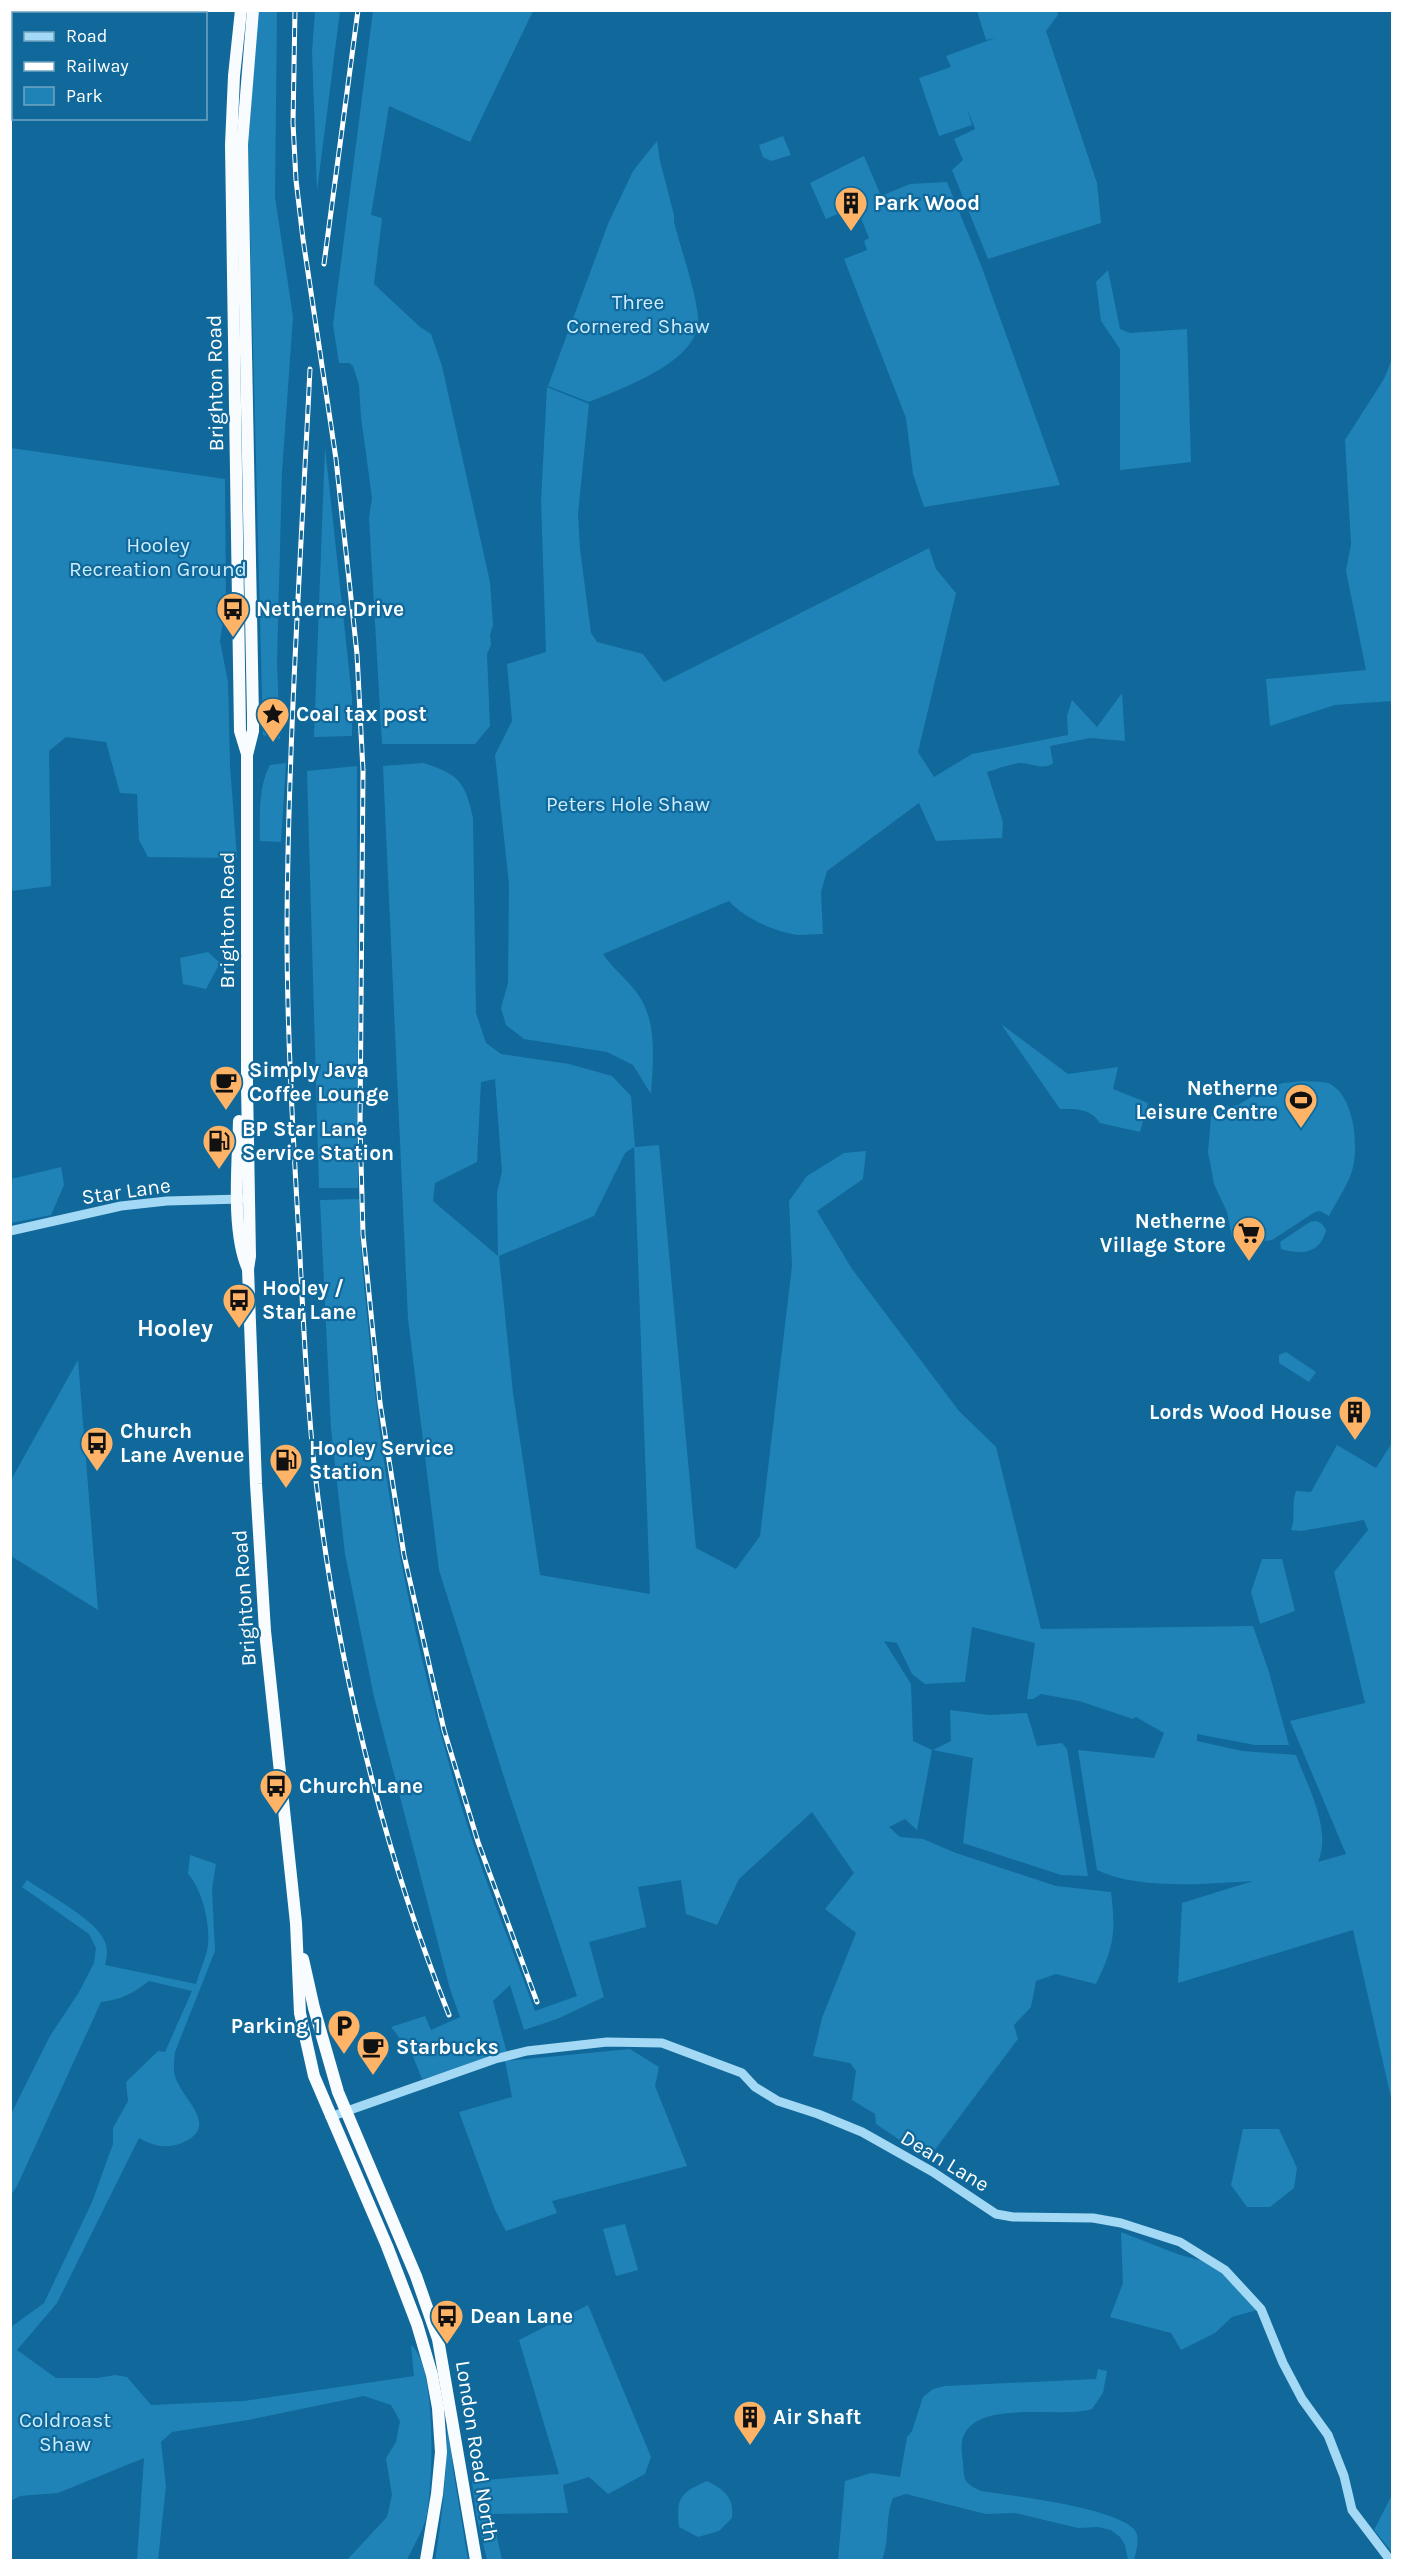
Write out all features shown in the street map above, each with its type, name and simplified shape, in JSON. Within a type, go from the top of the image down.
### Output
[{"type":"highway","name":"Brighton Road","points":[[241,10],[234,76],[231,145],[240,731],[247,755]]},
{"type":"highway","name":"Brighton Road","points":[[253,10],[242,145],[253,730],[247,755],[247,1085],[239,1118],[243,1199],[241,1254],[248,1269],[256,1484],[264,1619],[296,1923],[300,2013],[314,2076],[330,2117]]},
{"type":"highway","name":"Brighton Road","points":[[296,1923],[314,2008],[346,2114]]},
{"type":"highway","name":"London Road North","points":[[346,2114],[417,2279],[435,2329],[444,2367],[476,2560]]},
{"type":"highway","name":"London Road North","points":[[330,2117],[387,2246],[424,2345],[435,2387],[440,2430],[440,2462],[434,2521],[426,2560]]},
{"type":"street","name":"Star Lane","points":[[10,1231],[121,1206],[167,1201],[243,1199]]},
{"type":"street","name":"Dean Lane","points":[[330,2117],[346,2114],[495,2059],[527,2050],[607,2042],[662,2043],[742,2073],[755,2087],[778,2102],[818,2114],[862,2132],[933,2172],[996,2214],[1013,2217],[1093,2218],[1120,2223],[1180,2242],[1225,2270],[1261,2308],[1283,2363],[1302,2399],[1328,2435],[1344,2476],[1352,2510],[1390,2560]]},
{"type":"green space","points":[[258,11],[277,11],[275,197],[293,317],[282,472],[277,663],[280,739],[263,735],[248,147]]},
{"type":"green space","points":[[315,11],[340,11],[317,191],[312,52]]},
{"type":"green space","points":[[373,11],[533,11],[470,142],[389,106],[371,215],[382,218],[374,284],[420,327],[431,334],[442,366],[490,582],[493,625],[490,635],[491,645],[487,654],[490,726],[475,744],[382,744],[369,518],[372,498],[359,385],[353,366],[349,363],[339,363],[333,325]]},
{"type":"green space","points":[[977,11],[1057,11],[1058,15],[1046,31],[1097,183],[1101,223],[988,259],[952,170],[963,160],[954,139],[975,129],[967,108],[972,125],[939,136],[919,78],[951,67],[946,56],[995,38],[986,40]]},
{"type":"green space","points":[[783,136],[791,155],[771,161],[763,157],[759,145]]},
{"type":"green space","name":"Three Cornered Shaw","points":[[657,141],[674,222],[696,304],[698,316],[696,332],[688,346],[658,371],[589,402],[548,386],[608,224],[633,171]]},
{"type":"green space","points":[[864,156],[881,196],[910,184],[947,182],[981,265],[1060,485],[924,507],[913,474],[906,418],[844,259],[867,250],[864,241],[869,238],[856,206],[826,219],[810,183]]},
{"type":"green space","points":[[1108,270],[1120,329],[1130,333],[1187,329],[1191,462],[1120,470],[1120,349],[1101,321],[1096,282]]},
{"type":"green space","points":[[1392,359],[1392,701],[1335,705],[1270,726],[1266,679],[1366,670],[1346,571],[1351,544],[1345,440],[1384,379]]},
{"type":"green space","name":"Peters Hole Shaw","points":[[547,387],[589,404],[578,514],[580,549],[591,633],[597,642],[643,654],[664,682],[929,548],[936,569],[956,593],[918,752],[934,777],[972,754],[1068,735],[1067,716],[1072,700],[1097,727],[1122,693],[1125,741],[1090,738],[1050,746],[1053,763],[1049,765],[1041,767],[1020,763],[987,772],[1003,822],[1002,838],[936,841],[919,803],[827,871],[821,892],[823,934],[799,935],[770,927],[743,913],[729,901],[603,954],[644,1004],[653,1042],[651,1094],[633,1065],[607,1052],[524,1039],[506,1025],[501,1008],[508,983],[509,884],[495,755],[512,721],[507,664],[546,652],[541,501]]},
{"type":"green space","points":[[325,447],[352,697],[352,736],[314,737]]},
{"type":"green space","name":"Hooley Recreation Ground","points":[[11,448],[225,479],[226,604],[220,641],[228,682],[230,765],[237,858],[148,857],[139,840],[137,794],[120,793],[106,742],[66,737],[49,751],[51,886],[11,891]]},
{"type":"green space","points":[[286,763],[281,842],[260,841],[260,802],[266,774],[270,765]]},
{"type":"green space","points":[[423,763],[435,767],[453,776],[467,796],[473,818],[476,1013],[486,1043],[501,1054],[569,1064],[612,1076],[631,1096],[635,1147],[659,1145],[696,1548],[736,1569],[760,1536],[792,1266],[789,1201],[807,1176],[844,1153],[866,1151],[863,1179],[817,1211],[852,1269],[959,1411],[996,1447],[1041,1629],[1253,1626],[1269,1672],[1289,1745],[1255,1745],[1197,1734],[1197,1741],[1242,1751],[1296,1755],[1317,1808],[1322,1836],[1322,1850],[1318,1862],[1346,1854],[1290,1721],[1365,1703],[1334,1572],[1368,1530],[1364,1520],[1301,1531],[1291,1530],[1294,1501],[1296,1491],[1311,1492],[1337,1445],[1376,1468],[1392,1443],[1392,2102],[1353,1930],[1178,1983],[1182,1903],[1253,1881],[1194,1884],[1152,1883],[1132,1881],[1097,1870],[1078,1750],[1154,1758],[1164,1733],[1136,1717],[1133,1719],[1079,1701],[1041,1694],[1033,1699],[1027,1699],[1035,1643],[972,1627],[965,1682],[925,1684],[912,1674],[897,1643],[884,1641],[911,1684],[913,1741],[932,1750],[917,1830],[905,1819],[889,1827],[900,1837],[923,1839],[956,1853],[1056,1886],[1111,1892],[1113,1929],[1107,1960],[1096,1984],[1056,1974],[1036,1981],[1031,2007],[1014,2025],[1018,2039],[928,2159],[876,2124],[875,2114],[852,2100],[856,2071],[850,2063],[813,2056],[822,2018],[856,1933],[825,1909],[854,1873],[812,1812],[739,1879],[717,1925],[686,1914],[681,1880],[638,1887],[646,1927],[589,1942],[604,1997],[557,2019],[524,2030],[510,1985],[493,2001],[507,2053],[422,2079],[412,2054],[391,2027],[425,2016],[431,2030],[460,2017],[450,1989],[374,1697],[345,1554],[331,1429],[320,1200],[360,1199],[361,1253],[366,1307],[376,1402],[393,1517],[429,1689],[468,1828],[535,2011],[577,1996],[508,1790],[439,1570],[408,1319],[383,766]],"holes":[[[495,1079],[502,1172],[497,1192],[498,1256],[433,1201],[435,1183],[477,1162],[481,1082]],[[634,1147],[650,1594],[540,1575],[513,1393],[499,1256],[594,1216],[625,1153]]]},
{"type":"green space","points":[[357,766],[358,1188],[319,1188],[307,771]]},
{"type":"green space","points":[[208,952],[220,963],[206,989],[183,984],[180,958]]},
{"type":"green space","points":[[1001,1024],[1068,1074],[1118,1067],[1113,1089],[1148,1103],[1140,1132],[1100,1123],[1092,1114],[1082,1110],[1060,1109]]},
{"type":"green space","points":[[1304,1081],[1328,1083],[1344,1098],[1350,1110],[1355,1138],[1354,1164],[1351,1174],[1329,1216],[1320,1211],[1315,1212],[1272,1240],[1241,1244],[1232,1237],[1227,1212],[1214,1184],[1208,1152],[1211,1117],[1216,1108],[1238,1105],[1260,1092],[1283,1083]]},
{"type":"green space","points":[[61,1167],[64,1185],[51,1215],[11,1223],[11,1179]]},
{"type":"green space","points":[[1316,1221],[1326,1230],[1319,1244],[1314,1248],[1302,1252],[1281,1249],[1280,1242],[1310,1222]]},
{"type":"green space","points":[[1286,1352],[1316,1372],[1309,1382],[1279,1363],[1279,1355]]},
{"type":"green space","points":[[78,1360],[98,1610],[11,1556],[11,1480]]},
{"type":"green space","points":[[1262,1559],[1282,1559],[1295,1611],[1260,1624],[1251,1592]]},
{"type":"green space","points":[[950,1710],[989,1715],[1027,1713],[1037,1746],[1062,1743],[1067,1749],[1088,1876],[1061,1875],[963,1843],[973,1758],[933,1750],[951,1741]]},
{"type":"green space","name":"Coldroast Shaw","points":[[190,1855],[216,1864],[212,1889],[215,1951],[175,2052],[174,2061],[175,2076],[196,2112],[199,2128],[184,2142],[172,2146],[155,2145],[139,2138],[57,2303],[17,2350],[56,2378],[98,2378],[115,2375],[127,2377],[151,2405],[244,2401],[414,2376],[411,2345],[419,2357],[429,2399],[431,2477],[426,2520],[407,2560],[347,2560],[387,2517],[392,2495],[386,2458],[396,2442],[400,2421],[391,2405],[364,2396],[248,2420],[172,2432],[161,2442],[166,2486],[158,2560],[137,2560],[144,2458],[58,2493],[20,2496],[11,2501],[11,2327],[44,2303],[92,2202],[113,2144],[113,2128],[128,2101],[126,2082],[158,2051],[165,2052],[192,1991],[149,1981],[126,1995],[101,2002],[11,2195],[10,2116],[50,2036],[79,1992],[94,1963],[96,1948],[89,1934],[22,1887],[27,1880],[92,1925],[106,1945],[105,1965],[196,1984],[207,1951],[208,1932],[202,1900],[188,1874]]},
{"type":"green space","points":[[630,2049],[659,2067],[655,2086],[687,2166],[552,2201],[557,2213],[506,2231],[495,2210],[459,2112],[512,2097],[505,2061]]},
{"type":"green space","points":[[1243,2129],[1279,2129],[1297,2168],[1294,2188],[1270,2207],[1247,2207],[1231,2185]]},
{"type":"green space","points":[[625,2224],[638,2270],[616,2276],[603,2229]]},
{"type":"green space","points":[[1121,2232],[1180,2255],[1215,2264],[1261,2309],[1232,2317],[1215,2333],[1181,2350],[1171,2333],[1110,2317],[1123,2283]]},
{"type":"green space","points":[[588,2305],[651,2457],[645,2474],[608,2494],[589,2477],[563,2485],[568,2513],[492,2514],[502,2560],[487,2560],[476,2514],[472,2481],[559,2474],[519,2340]]},
{"type":"green space","points":[[1098,2369],[1107,2371],[1103,2393],[1092,2409],[1078,2412],[1003,2414],[986,2417],[973,2424],[962,2441],[964,2474],[971,2486],[981,2491],[1062,2504],[1105,2514],[1122,2521],[1136,2532],[1137,2544],[1134,2560],[1128,2560],[1125,2545],[1120,2537],[1111,2530],[1098,2527],[1078,2528],[1015,2513],[986,2514],[906,2494],[893,2498],[882,2560],[838,2560],[845,2481],[871,2473],[900,2477],[907,2437],[912,2431],[923,2397],[933,2389],[945,2386],[1096,2379]]},
{"type":"green space","points":[[447,2424],[449,2425],[453,2469],[468,2560],[435,2560],[444,2492]]},
{"type":"green space","points":[[707,2481],[727,2495],[730,2500],[732,2518],[719,2531],[698,2537],[679,2527],[679,2502],[685,2493]]},
{"type":"green space","points":[[1392,2495],[1392,2552],[1374,2530]]},
{"type":"railway","points":[[295,10],[293,123],[296,180],[336,459],[357,654],[363,771],[360,1125],[363,1234],[380,1403],[404,1555],[444,1730],[478,1842],[537,2002]]},
{"type":"railway","points":[[324,264],[358,10]]},
{"type":"railway","points":[[310,369],[292,719],[287,929],[293,1122],[311,1436],[334,1605],[363,1744],[401,1881],[449,2015]]},
{"type":"place","name":"Park Wood","points":[[851,232]]},
{"type":"place","name":"Netherne Drive","points":[[233,638]]},
{"type":"place","name":"Coal tax post","points":[[273,743]]},
{"type":"place","name":"Simply Java Coffee Lounge","points":[[226,1111]]},
{"type":"place","name":"Netherne Leisure Centre","points":[[1301,1129]]},
{"type":"place","name":"BP Star Lane Service Station","points":[[219,1170]]},
{"type":"place","name":"Netherne Village Store","points":[[1249,1262]]},
{"type":"place","name":"Hooley / Star Lane","points":[[239,1329]]},
{"type":"place","name":"Lords Wood House","points":[[1355,1441]]},
{"type":"place","name":"Church Lane Avenue","points":[[97,1472]]},
{"type":"place","name":"Hooley Service Station","points":[[286,1489]]},
{"type":"place","name":"Church Lane","points":[[276,1815]]},
{"type":"place","name":"Parking 1","points":[[344,2055]]},
{"type":"place","name":"Starbucks","points":[[373,2076]]},
{"type":"place","name":"Dean Lane","points":[[447,2345]]},
{"type":"place","name":"Air Shaft","points":[[750,2446]]},
{"type":"district","name":"Hooley","points":[[175,1328]]}]
